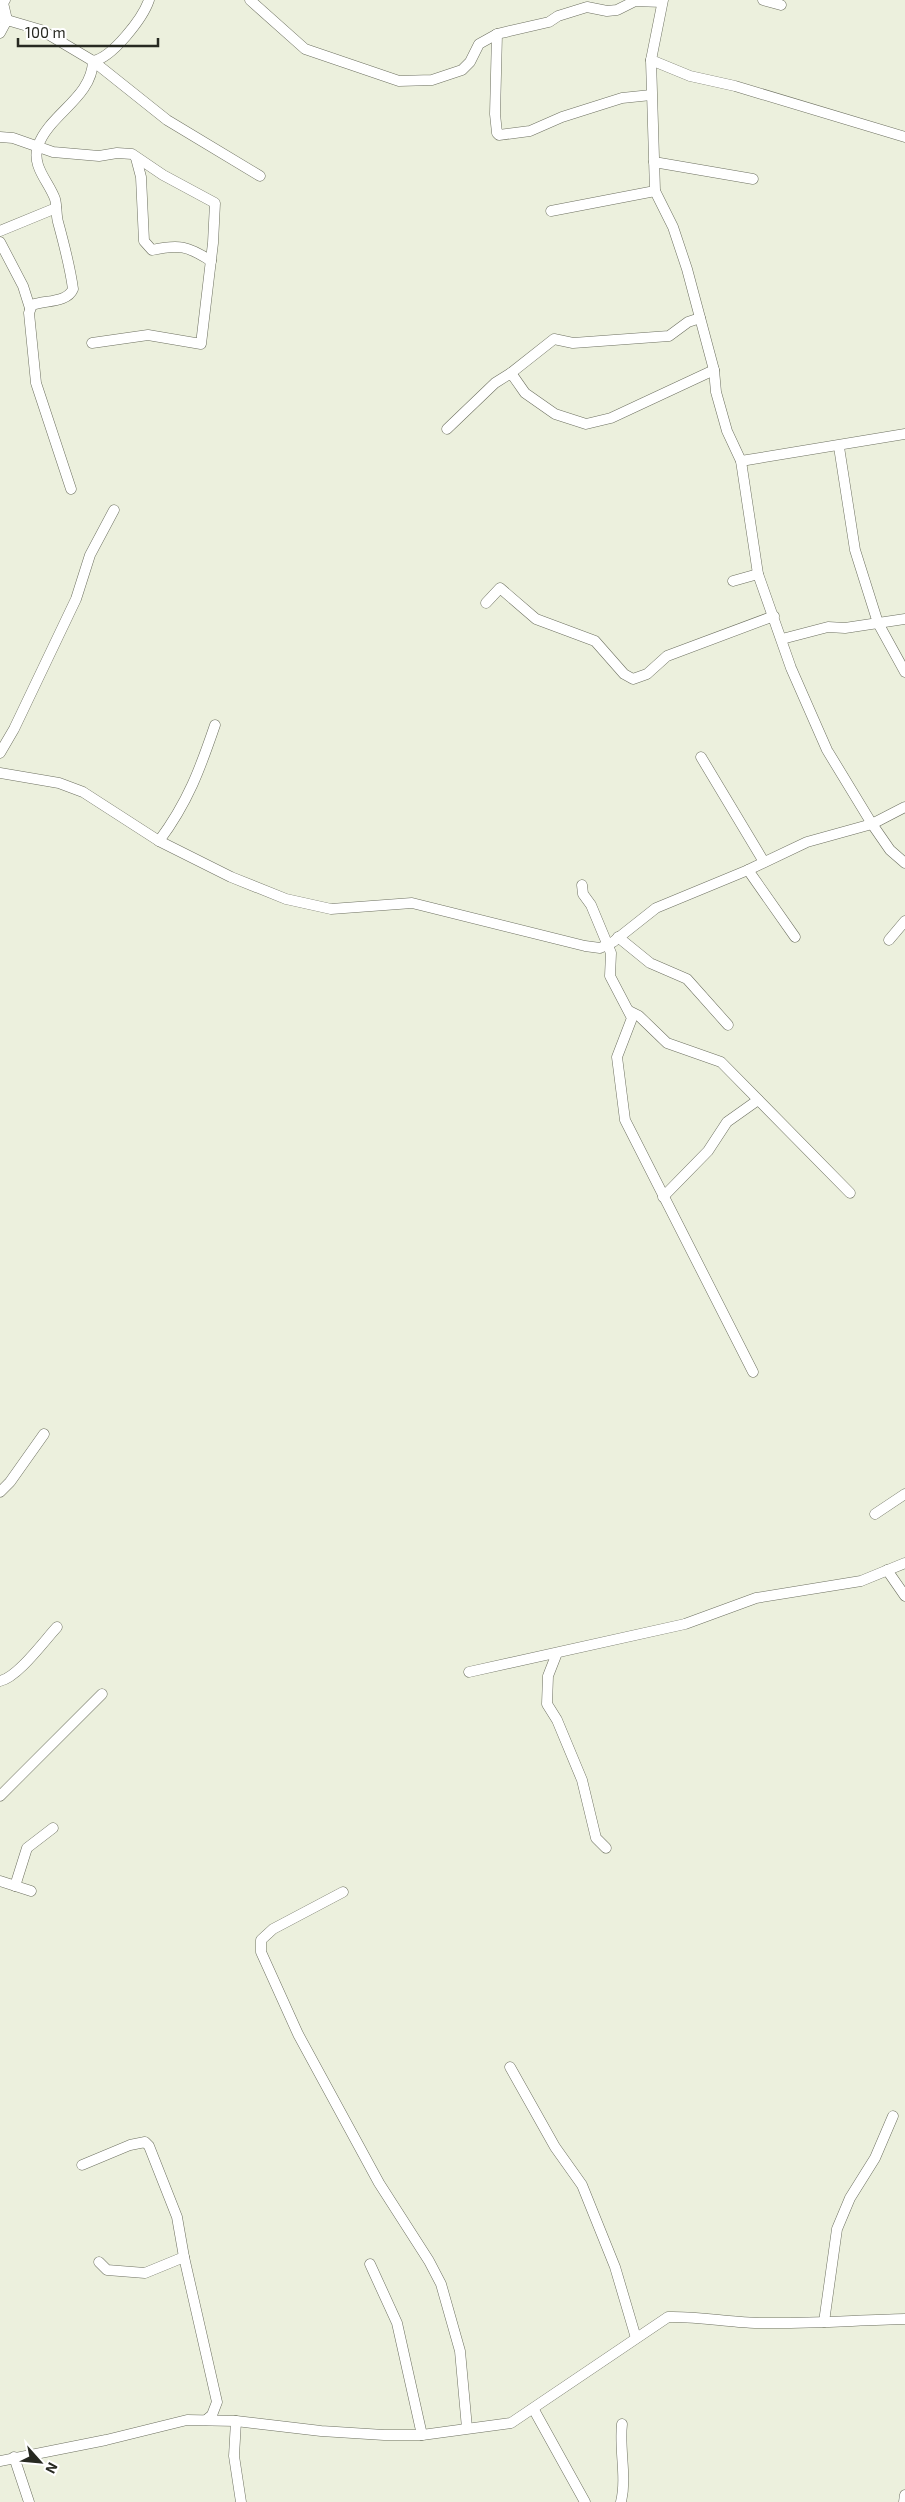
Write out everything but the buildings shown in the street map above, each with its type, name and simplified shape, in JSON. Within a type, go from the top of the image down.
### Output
[{"type":"street","points":[[0,32],[4,19],[3,3],[5,0]]},
{"type":"street","points":[[93,62],[101,60],[128,33],[142,17],[149,0]]},
{"type":"street","points":[[250,0],[304,49],[399,81],[432,80],[462,70],[470,62],[479,44],[497,34],[549,22],[558,16],[587,6],[607,11],[617,10],[635,1],[663,1],[651,60],[655,191],[673,227],[684,260],[714,370],[716,392],[727,431],[741,461],[758,574],[807,708],[827,750],[872,824],[890,850],[905,863]]},
{"type":"street","points":[[763,0],[781,5]]},
{"type":"street","points":[[4,19],[41,30],[93,62],[167,120],[260,176]]},
{"type":"street","points":[[497,34],[495,114],[497,133],[499,135],[530,131],[562,117],[622,98],[651,95]]},
{"type":"street","points":[[651,60],[690,76],[735,86],[905,137]]},
{"type":"street","points":[[30,308],[35,304],[59,300],[74,289],[66,244],[56,208],[50,188],[36,158],[37,148],[50,127],[85,87],[93,69],[93,62]]},
{"type":"street","points":[[0,137],[13,138],[37,148],[53,152],[99,156],[126,153],[215,203],[202,344],[148,335],[92,343]]},
{"type":"street","points":[[136,158],[140,178],[144,241],[146,246],[152,250],[170,246],[185,247],[211,261]]},
{"type":"street","points":[[654,162],[753,179]]},
{"type":"street","points":[[551,211],[655,191]]},
{"type":"street","points":[[0,230],[56,208]]},
{"type":"street","points":[[0,242],[23,286],[30,308],[30,334],[36,383],[71,489]]},
{"type":"street","points":[[447,429],[495,383],[511,373],[554,339],[573,343],[669,336],[688,322],[700,318]]},
{"type":"street","points":[[511,373],[525,393],[555,414],[586,424],[610,418],[714,370]]},
{"type":"street","points":[[741,461],[839,447],[905,434]]},
{"type":"street","points":[[839,447],[855,550],[878,623],[905,672]]},
{"type":"street","points":[[0,753],[14,730],[76,599],[90,555],[114,510]]},
{"type":"street","points":[[732,581],[758,574]]},
{"type":"street","points":[[486,602],[500,588],[536,619],[595,641],[624,674],[633,679],[647,674],[667,656],[774,616]]},
{"type":"street","points":[[782,640],[828,627],[845,628],[905,619]]},
{"type":"street","points":[[159,841],[176,818],[197,780],[215,725]]},
{"type":"street","points":[[701,757],[764,862]]},
{"type":"street","points":[[0,773],[59,782],[83,792],[159,841],[231,877],[286,899],[330,909],[412,903],[585,946],[600,948],[618,937],[656,908],[748,870],[806,842],[872,824],[905,807]]},
{"type":"street","points":[[748,870],[795,937]]},
{"type":"street","points":[[582,885],[583,894],[591,905],[606,941],[605,944],[611,953],[610,976],[618,995],[632,1018],[617,1057],[625,1120],[662,1197],[752,1372]]},
{"type":"street","points":[[889,940],[905,922]]},
{"type":"street","points":[[618,937],[650,963],[687,979],[728,1024]]},
{"type":"street","points":[[629,1011],[639,1016],[667,1043],[721,1062],[850,1193]]},
{"type":"street","points":[[662,1197],[708,1151],[727,1122],[758,1100]]},
{"type":"street","points":[[0,1492],[10,1482],[44,1434]]},
{"type":"street","points":[[875,1514],[905,1494]]},
{"type":"street","points":[[469,1672],[685,1624],[756,1598],[861,1580],[905,1563]]},
{"type":"street","points":[[887,1570],[905,1596]]},
{"type":"street","points":[[0,1681],[7,1679],[57,1627]]},
{"type":"street","points":[[557,1652],[548,1676],[547,1704],[557,1720],[582,1780],[596,1838],[606,1848]]},
{"type":"street","points":[[0,1796],[102,1694]]},
{"type":"street","points":[[15,1886],[27,1848],[53,1828]]},
{"type":"street","points":[[0,1881],[31,1891]]},
{"type":"street","points":[[343,1892],[273,1929],[261,1940],[261,1952],[309,2056],[379,2183],[429,2261],[441,2284],[460,2351],[467,2428]]},
{"type":"street","points":[[510,2067],[555,2147],[582,2186],[615,2267],[636,2338]]},
{"type":"street","points":[[824,2322],[837,2229],[850,2198],[875,2158],[893,2116]]},
{"type":"street","points":[[82,2165],[130,2145],[145,2142],[149,2146],[174,2209],[217,2402],[212,2415],[206,2420]]},
{"type":"street","points":[[99,2262],[107,2270],[145,2272],[184,2257]]},
{"type":"street","points":[[370,2264],[397,2323],[422,2435]]},
{"type":"street","points":[[0,2460],[106,2440],[187,2420],[236,2421],[321,2431],[422,2435],[511,2423],[534,2410],[668,2317],[692,2316],[728,2322],[764,2323],[905,2319]]},
{"type":"street","points":[[534,2410],[585,2502]]},
{"type":"street","points":[[236,2421],[234,2456],[241,2502]]},
{"type":"street","points":[[621,2502],[623,2493],[620,2444],[622,2424]]},
{"type":"street","points":[[14,2457],[29,2502]]},
{"type":"street","points":[[904,2502],[905,2495]]}]
